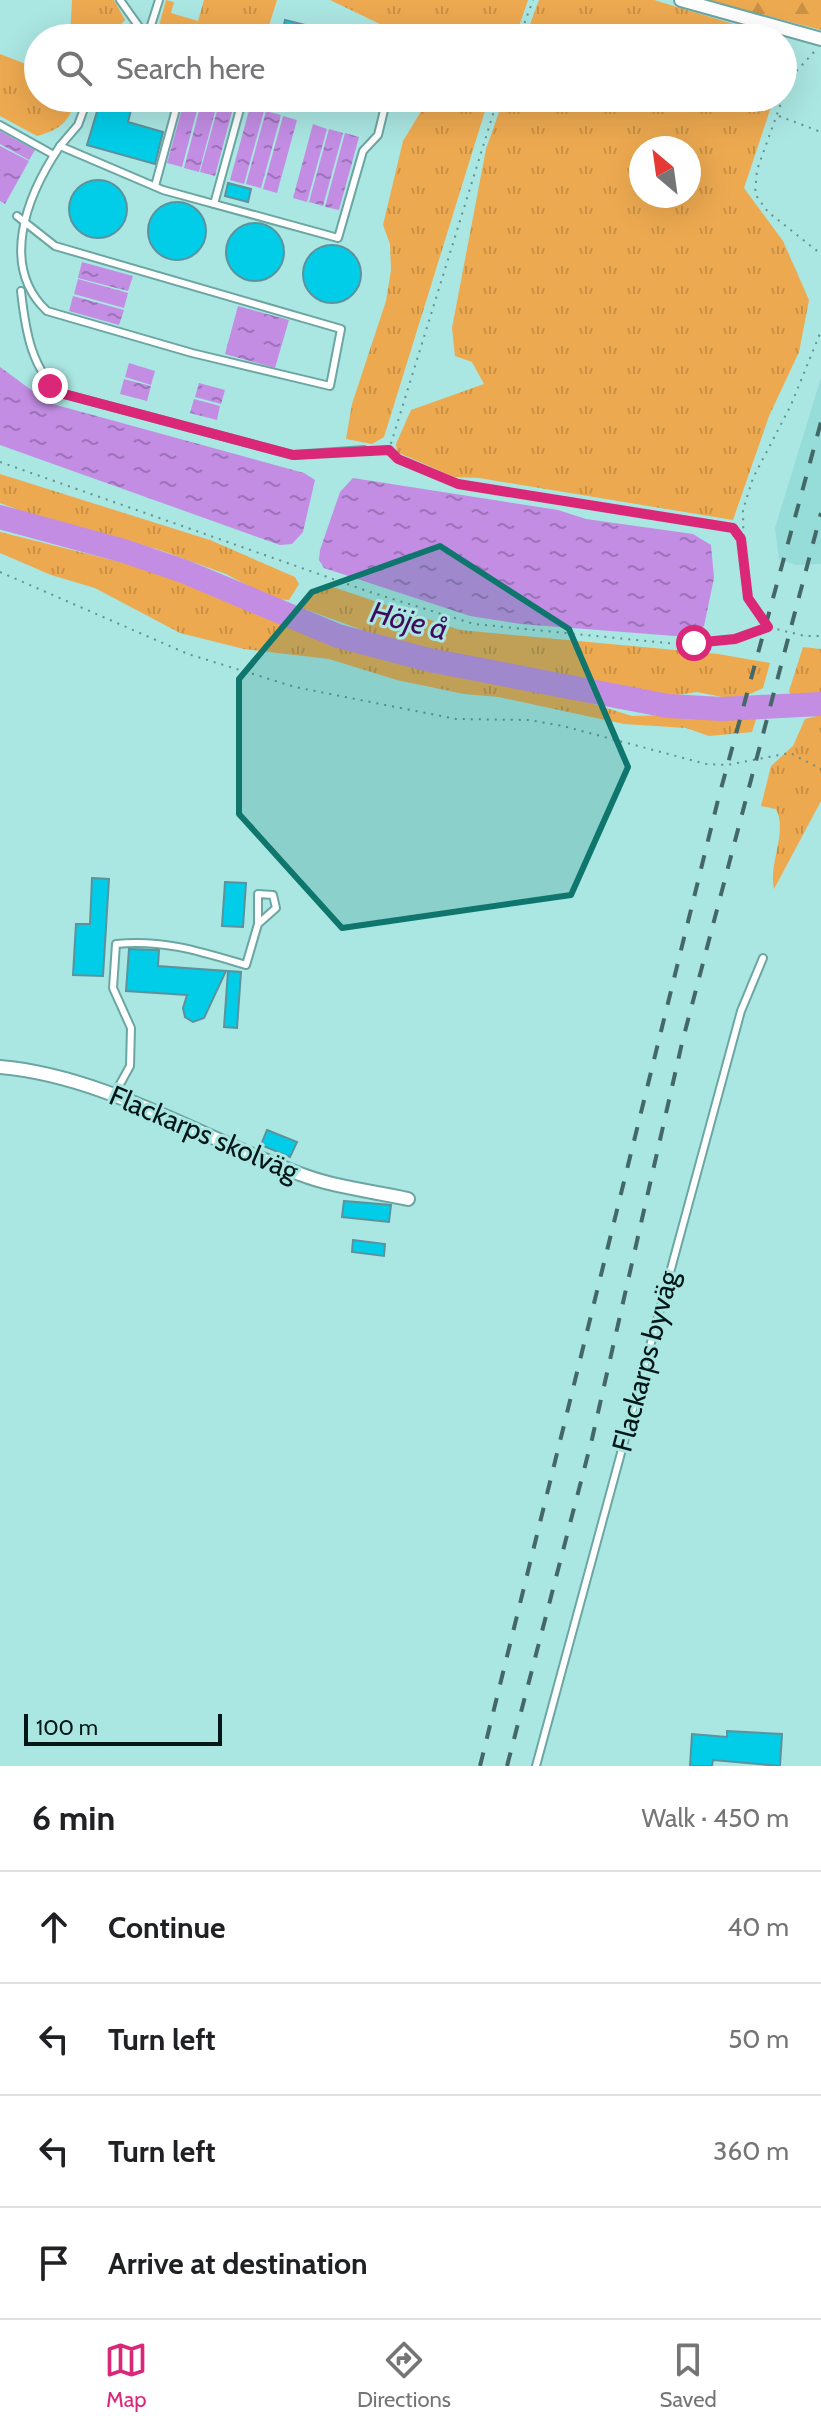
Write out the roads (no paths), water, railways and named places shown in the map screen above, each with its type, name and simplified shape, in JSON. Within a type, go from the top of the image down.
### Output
[{"type":"street","points":[[681,0],[767,24]]},
{"type":"street","points":[[797,32],[821,39]]},
{"type":"street","name":"Flackarps skolväg","points":[[0,1067],[55,1074],[114,1095],[303,1176],[408,1199]]},
{"type":"lane","points":[[120,0],[138,24]]},
{"type":"lane","points":[[152,24],[159,0]]},
{"type":"lane","points":[[15,284],[27,300],[47,311],[192,353],[330,386],[341,329],[55,246],[15,220],[54,155],[78,125],[83,112]]},
{"type":"lane","points":[[155,186],[175,112]]},
{"type":"lane","points":[[214,204],[239,112]]},
{"type":"lane","points":[[60,146],[155,186],[338,238],[363,151],[378,135],[384,112]]},
{"type":"lane","points":[[0,125],[54,155]]},
{"type":"lane","points":[[21,291],[41,374],[50,386],[64,394],[293,455],[364,450]]},
{"type":"lane","points":[[114,1095],[130,1066],[131,1028],[113,988],[116,944],[142,941],[189,947],[246,965],[258,924],[258,894],[273,895],[276,908],[258,924]]},
{"type":"lane","name":"Flackarps byväg","points":[[536,1766],[741,1011],[763,958]]},
{"type":"water","points":[[181,112],[197,112],[182,167],[167,163]]},
{"type":"water","points":[[199,112],[215,112],[199,172],[184,168]]},
{"type":"water","points":[[217,112],[232,112],[215,176],[200,172]]},
{"type":"water","points":[[249,112],[264,112],[244,184],[230,180]]},
{"type":"water","points":[[266,112],[281,115],[261,188],[246,184]]},
{"type":"water","points":[[283,116],[297,120],[277,193],[263,189]]},
{"type":"water","points":[[313,124],[327,129],[307,202],[293,198]]},
{"type":"water","points":[[329,129],[343,133],[323,206],[309,202]]},
{"type":"water","points":[[0,131],[35,150],[29,160],[0,144]]},
{"type":"water","points":[[345,133],[359,137],[339,210],[325,207]]},
{"type":"water","points":[[0,146],[29,161],[5,204],[0,201]]},
{"type":"water","points":[[82,262],[133,276],[128,291],[78,278]]},
{"type":"water","points":[[78,279],[128,293],[124,308],[74,294]]},
{"type":"water","points":[[73,296],[124,310],[119,325],[69,311]]},
{"type":"water","points":[[238,306],[289,320],[275,368],[225,354]]},
{"type":"water","points":[[129,363],[155,371],[151,385],[125,377]]},
{"type":"water","points":[[0,367],[49,403],[304,473],[315,480],[303,532],[292,544],[280,545],[0,445]]},
{"type":"water","points":[[124,379],[151,386],[147,401],[120,394]]},
{"type":"water","points":[[199,383],[225,390],[221,404],[195,397]]},
{"type":"water","points":[[194,399],[220,406],[217,420],[190,413]]},
{"type":"water","points":[[353,478],[558,510],[586,519],[693,534],[711,545],[714,578],[704,626],[689,635],[675,636],[521,624],[470,616],[324,568],[319,560],[320,550],[340,492]]},
{"type":"waterway","name":"Höje å","points":[[0,517],[124,551],[183,571],[338,636],[429,660],[668,706],[722,709],[821,704]]},
{"type":"railway","points":[[480,1766],[718,800],[821,422]]},
{"type":"railway","points":[[507,1766],[592,1439],[682,1043],[821,513]]}]
